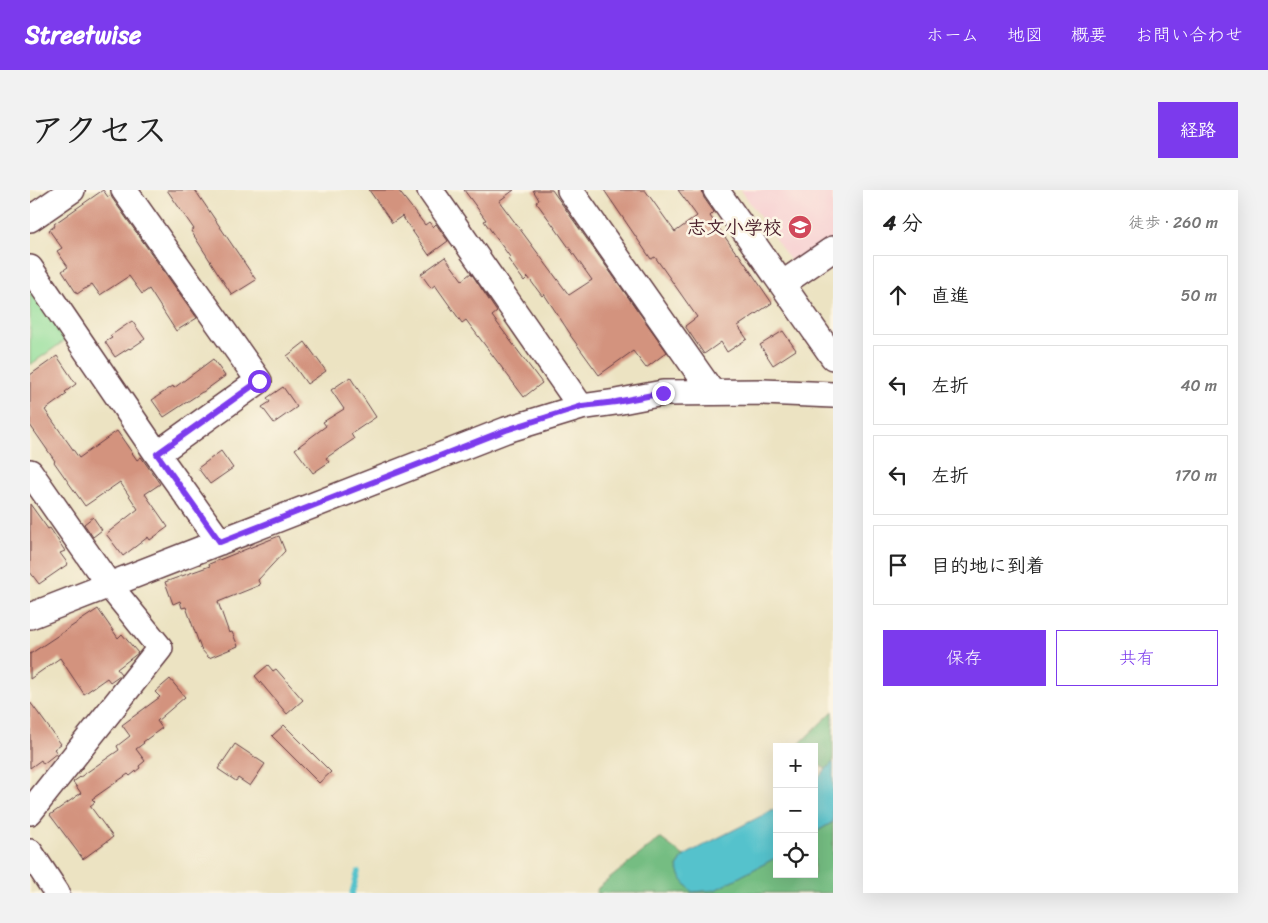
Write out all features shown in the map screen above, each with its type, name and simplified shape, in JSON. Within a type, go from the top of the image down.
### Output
[{"type":"street","points":[[30,219],[72,190]]},
{"type":"street","points":[[124,190],[259,381],[157,454]]},
{"type":"street","points":[[430,190],[582,406]]},
{"type":"street","points":[[570,190],[712,392]]},
{"type":"street","points":[[716,190],[833,356]]},
{"type":"street","points":[[782,284],[833,249]]},
{"type":"street","points":[[30,268],[157,454],[220,542]]},
{"type":"street","points":[[30,616],[506,430],[582,406],[663,393],[763,392],[833,395]]},
{"type":"street","points":[[30,472],[108,585],[160,648],[30,812]]},
{"type":"street","points":[[30,852],[57,893]]},
{"type":"shaded area","name":"志文小学校","points":[[741,190],[833,190],[833,264],[806,283]]},
{"type":"green space","points":[[30,289],[67,339],[30,365]]},
{"type":"green space","points":[[833,711],[833,762],[827,770],[818,764],[818,743],[800,743]]},
{"type":"green space","points":[[833,822],[833,893],[596,893],[598,888],[660,838],[684,856],[677,867],[715,890],[773,859],[773,878],[818,878],[818,831]]},
{"type":"water","points":[[833,762],[833,822],[818,831],[818,788],[818,778]]},
{"type":"water","points":[[773,810],[773,859],[715,890],[692,892],[682,880],[677,867],[684,856]]},
{"type":"building","points":[[103,190],[108,197],[111,195],[197,318],[176,331],[149,289],[142,294],[129,276],[100,295],[92,284],[77,294],[62,271],[68,267],[57,251],[62,248],[49,230],[55,226],[54,224]]},
{"type":"building","points":[[167,190],[195,190],[256,280],[232,295],[191,231],[194,229]]},
{"type":"building","points":[[369,190],[398,190],[425,225],[429,222],[433,227],[436,224],[448,241],[429,255],[402,216],[392,223]]},
{"type":"building","points":[[464,190],[514,190],[499,201],[569,295],[592,280],[536,202],[539,200],[533,190],[552,190],[667,352],[646,368],[633,351],[599,375],[570,335],[544,294],[542,296],[528,277],[524,281],[508,259],[510,257],[484,221],[486,220]]},
{"type":"building","points":[[604,190],[645,190],[675,232],[697,216],[678,190],[702,190],[704,198],[714,212],[710,216],[772,303],[738,326],[747,339],[727,352],[721,342],[704,354],[685,326],[697,317],[655,257],[651,259]]},
{"type":"building","points":[[445,257],[462,280],[471,273],[497,312],[492,316],[542,383],[524,397],[466,320],[462,323],[435,285],[431,288],[421,274]]},
{"type":"building","points":[[132,321],[145,339],[115,357],[105,342],[112,338],[110,336]]},
{"type":"building","points":[[783,331],[796,350],[773,365],[760,345]]},
{"type":"building","points":[[305,342],[326,371],[307,384],[287,356]]},
{"type":"building","points":[[57,356],[76,384],[65,392],[67,394],[45,410],[79,458],[117,431],[137,460],[141,457],[160,484],[145,494],[168,527],[150,540],[148,537],[123,556],[106,534],[138,509],[120,482],[85,506],[30,425],[30,375]]},
{"type":"building","points":[[213,359],[225,376],[164,417],[152,400],[173,386],[174,388]]},
{"type":"building","points":[[350,377],[376,417],[351,434],[354,439],[326,458],[329,462],[313,473],[295,449],[326,426],[323,422],[344,409],[331,390]]},
{"type":"building","points":[[283,387],[297,407],[274,423],[262,407],[270,402],[267,398]]},
{"type":"building","points":[[221,451],[233,468],[210,484],[198,468]]},
{"type":"building","points":[[30,504],[48,529],[50,528],[65,551],[60,553],[68,564],[39,584],[30,572]]},
{"type":"building","points":[[93,517],[102,530],[93,537],[84,524]]},
{"type":"building","points":[[279,536],[285,551],[258,580],[260,585],[218,602],[229,633],[232,632],[238,646],[209,658],[201,649],[186,607],[182,608],[180,601],[173,604],[165,582],[210,566],[209,564]]},
{"type":"building","points":[[98,609],[118,638],[122,634],[138,653],[117,669],[121,674],[110,682],[107,678],[84,694],[60,658],[30,679],[30,654]]},
{"type":"building","points":[[268,665],[273,671],[276,669],[303,700],[287,714],[255,676]]},
{"type":"building","points":[[170,679],[185,697],[157,721],[162,728],[136,749],[145,761],[139,766],[140,768],[92,799],[95,802],[90,806],[113,837],[83,859],[50,815],[81,793],[73,782],[119,750],[117,746],[130,736],[122,725],[160,697],[155,692]]},
{"type":"building","points":[[30,702],[61,744],[54,749],[57,753],[43,764],[41,760],[30,768]]},
{"type":"building","points":[[284,725],[331,772],[319,783],[272,736]]},
{"type":"building","points":[[235,744],[265,764],[250,786],[238,778],[236,781],[218,769]]},
{"type":"waterway","points":[[352,893],[358,872]]},
{"type":"place","name":"志文小学校","points":[[800,227]]},
{"type":"route","points":[[259,381],[157,454],[220,542],[506,430],[582,406],[663,393]]}]
